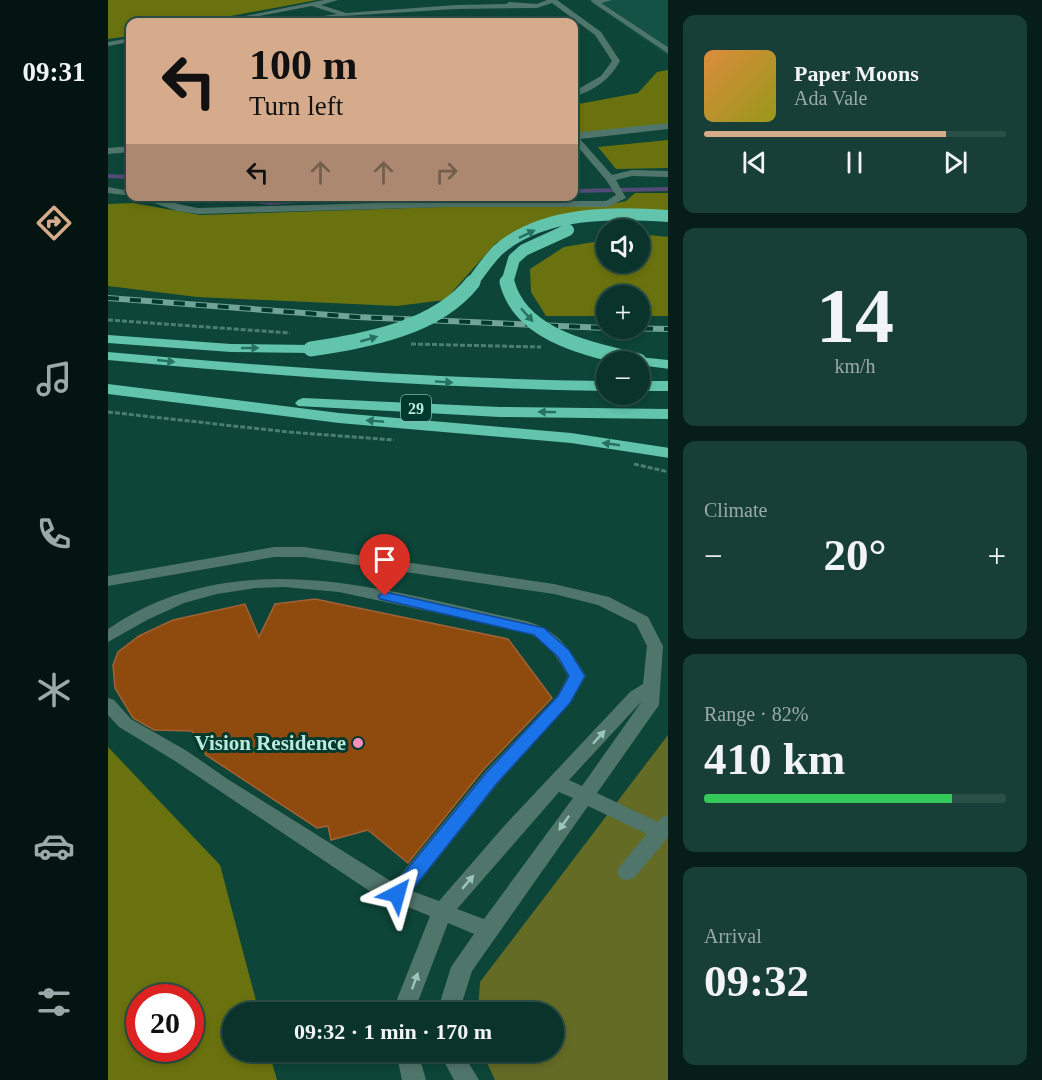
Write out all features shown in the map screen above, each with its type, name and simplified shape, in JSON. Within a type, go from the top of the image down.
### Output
[{"type":"highway","points":[[108,339],[231,348],[311,349],[357,342],[404,329],[454,303],[504,245],[543,226],[574,218],[610,215],[668,216]]},
{"type":"highway","points":[[598,351],[582,347],[537,325],[512,298],[507,282],[514,259],[524,250],[556,234],[581,227],[633,222],[668,224]]},
{"type":"highway","name":"29","points":[[108,356],[249,369],[488,385],[596,386]]},
{"type":"highway","points":[[650,362],[668,365]]},
{"type":"highway","points":[[650,387],[668,386]]},
{"type":"highway","name":"29","points":[[108,390],[163,397],[500,412],[668,414]]},
{"type":"highway","points":[[163,397],[339,418],[571,438],[668,453]]},
{"type":"street","points":[[240,18],[335,0]]},
{"type":"street","points":[[456,7],[486,0]]},
{"type":"street","points":[[501,0],[575,16]]},
{"type":"street","points":[[325,18],[456,7],[542,5],[551,0],[578,18]]},
{"type":"street","points":[[593,1],[609,0]]},
{"type":"street","points":[[593,1],[668,51]]},
{"type":"street","points":[[312,4],[346,15]]},
{"type":"street","points":[[578,18],[602,36],[612,50],[616,61],[611,71],[601,80],[578,92]]},
{"type":"street","points":[[108,44],[126,41]]},
{"type":"street","points":[[578,136],[668,126]]},
{"type":"street","points":[[155,201],[181,209],[232,212],[436,205],[539,203],[590,205],[608,204],[621,198],[610,179],[578,142]]},
{"type":"street","points":[[108,151],[126,149]]},
{"type":"street","points":[[610,179],[632,172],[668,174]]},
{"type":"street","points":[[108,190],[126,193]]},
{"type":"street","points":[[108,581],[274,552],[304,552],[554,589],[603,601],[642,621],[655,646],[650,705],[462,967],[451,1002]]},
{"type":"street","points":[[108,637],[129,621],[205,592],[254,583],[297,581],[385,596],[539,631],[564,654],[577,676],[573,684],[564,699],[492,777],[397,894]]},
{"type":"street","points":[[408,1002],[442,912],[512,830],[558,783],[636,696],[651,687]]},
{"type":"street","points":[[108,704],[125,723],[181,756],[378,886],[488,930]]},
{"type":"street","points":[[558,783],[664,827],[627,872]]},
{"type":"street","points":[[410,1062],[414,1080]]},
{"type":"street","points":[[456,1062],[467,1080]]},
{"type":"path","points":[[108,412],[288,432],[403,440]]},
{"type":"path","points":[[630,463],[668,472]]},
{"type":"shaded area","points":[[588,0],[668,0],[668,56]]},
{"type":"green space","points":[[108,0],[317,0],[220,18],[126,18],[126,37],[108,39]]},
{"type":"green space","points":[[668,70],[668,125],[578,133],[578,104],[638,93],[657,72]]},
{"type":"green space","points":[[668,140],[668,168],[616,169],[598,147]]},
{"type":"green space","points":[[635,193],[668,193],[668,212],[543,222],[496,243],[445,300],[397,306],[197,297],[108,286],[108,204],[133,203],[200,215],[501,205],[598,207],[626,201]]},
{"type":"green space","points":[[650,235],[668,237],[668,316],[650,316],[650,285],[596,285],[596,316],[546,316],[531,292],[530,269],[564,247],[596,242],[596,273],[650,273]]},
{"type":"green space","points":[[668,735],[668,1080],[495,1080],[487,1062],[564,1062],[564,1002],[479,1002],[480,982]]},
{"type":"green space","points":[[108,747],[220,865],[256,1002],[222,1002],[222,1062],[272,1062],[277,1080],[108,1080]]},
{"type":"building","name":"Vision Residence","points":[[315,599],[508,639],[552,698],[483,770],[408,863],[368,830],[331,840],[328,826],[317,828],[206,755],[192,731],[154,730],[133,718],[115,688],[113,665],[118,652],[139,636],[173,620],[245,604],[259,637],[275,604]]},
{"type":"waterway","points":[[108,176],[126,177]]},
{"type":"waterway","points":[[578,191],[668,189]]},
{"type":"waterway","points":[[253,201],[271,203],[297,201]]},
{"type":"railway","points":[[108,298],[357,317],[596,328]]},
{"type":"railway","points":[[650,329],[668,329]]},
{"type":"place","name":"Vision Residence","points":[[358,743]]},
{"type":"route","points":[[385,596],[539,631],[564,654],[577,676],[564,699],[492,777],[397,894]]}]
